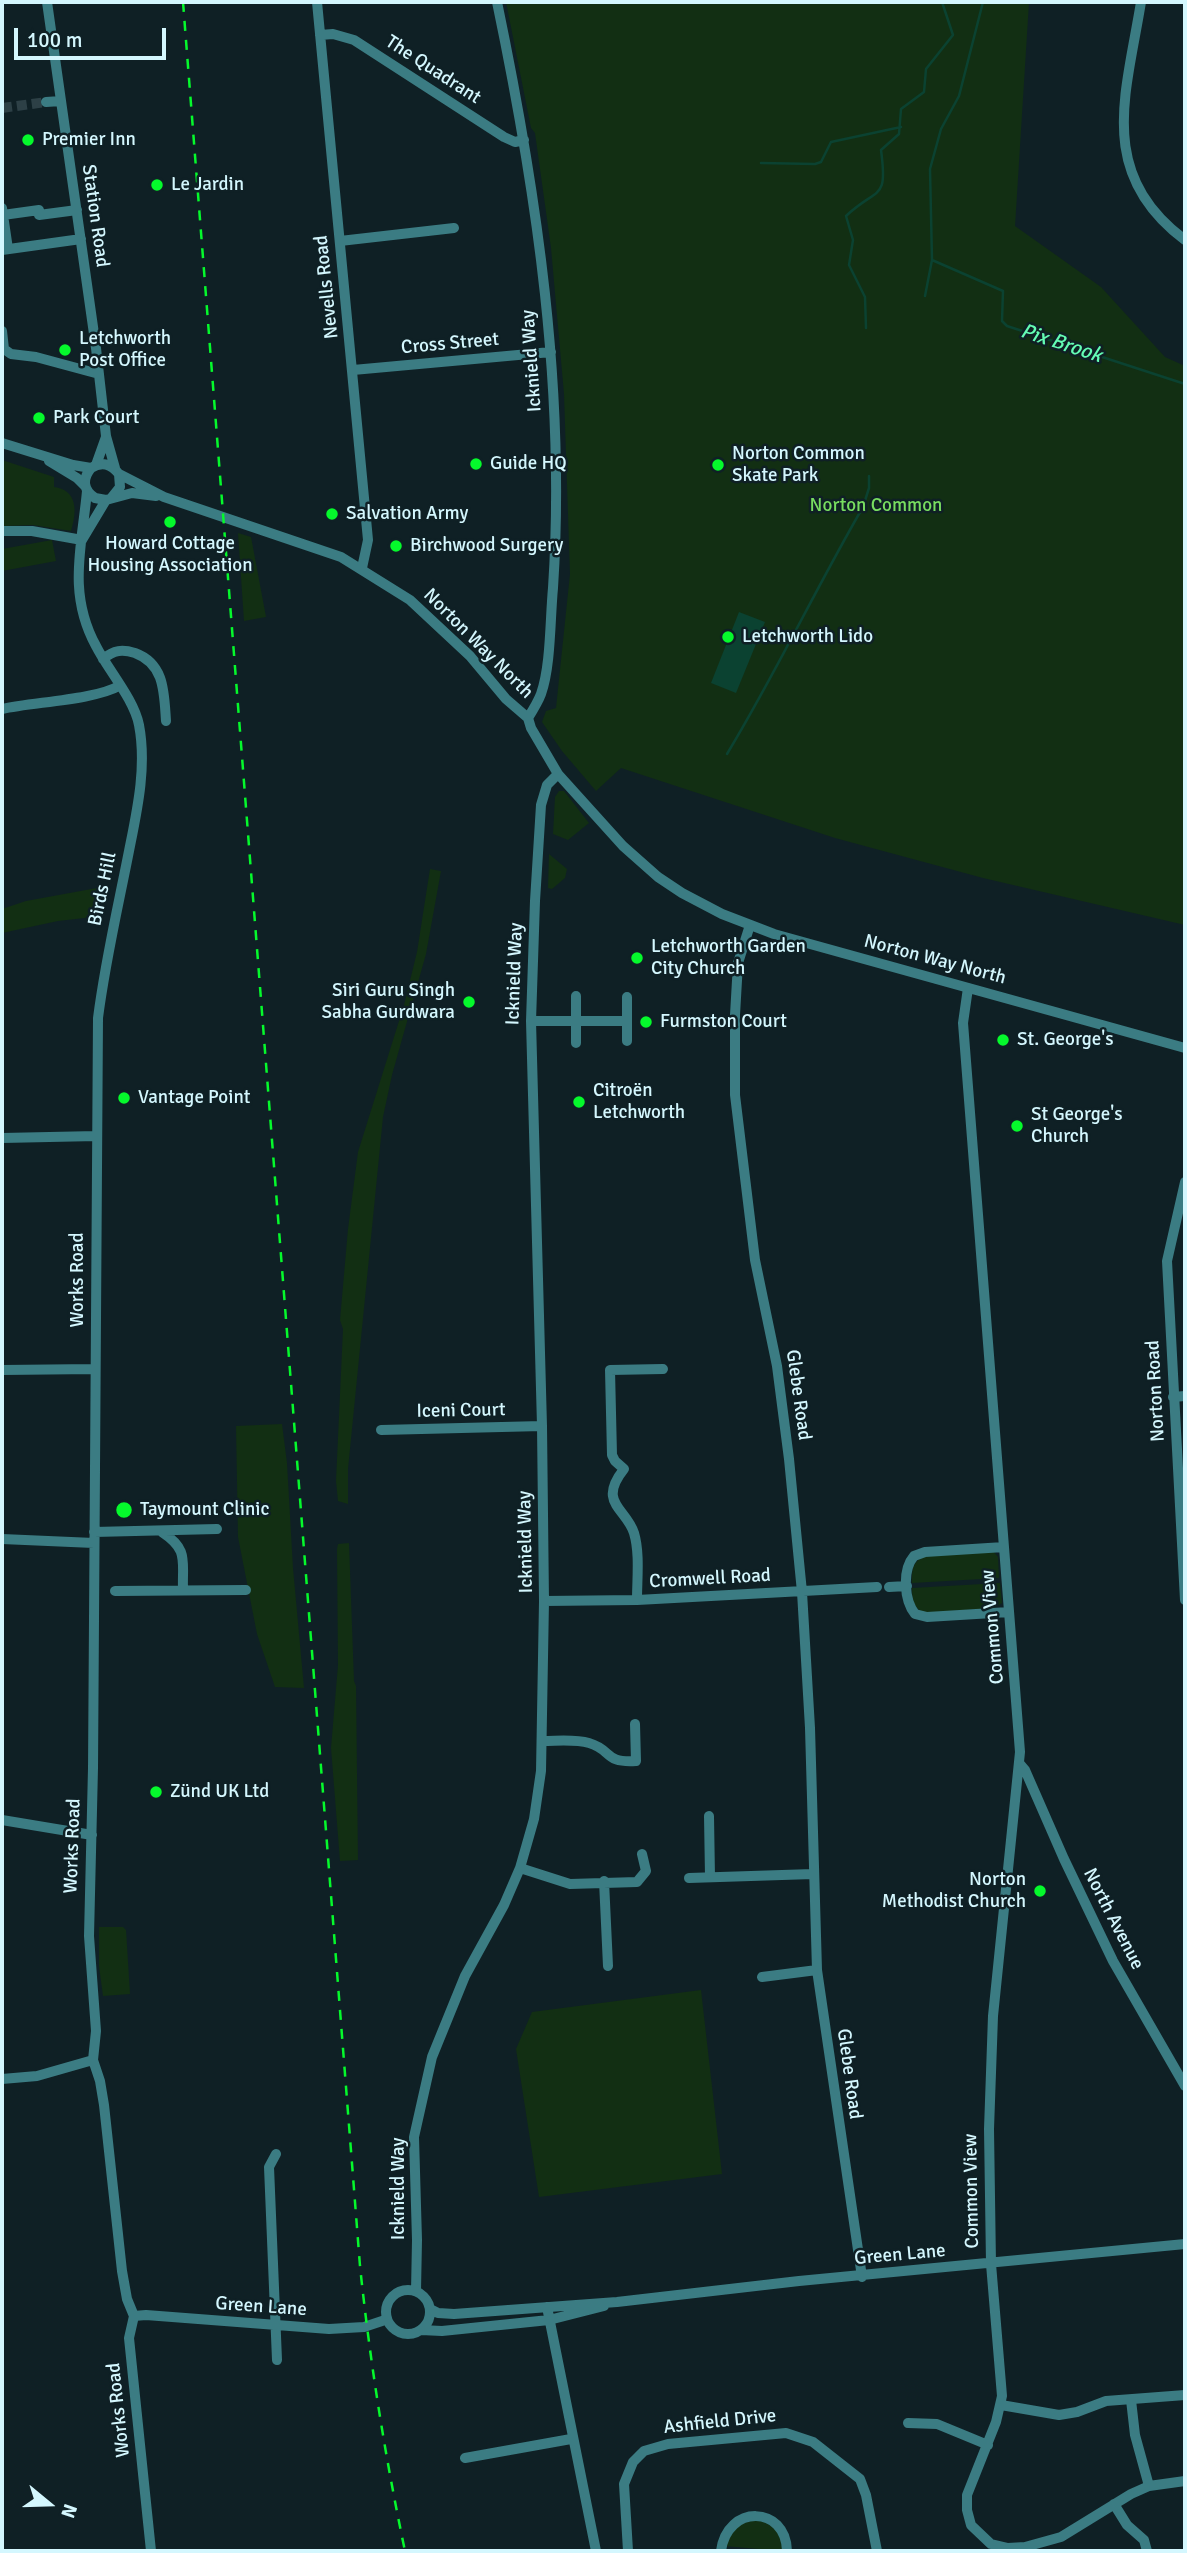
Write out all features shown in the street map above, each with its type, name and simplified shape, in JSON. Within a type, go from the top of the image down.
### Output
[{"type":"street","name":"Station Road","points":[[47,2],[106,436],[117,471]]},
{"type":"street","name":"Nevells Road","points":[[317,2],[368,540],[362,568]]},
{"type":"street","name":"Icknield Way","points":[[497,2],[524,140],[540,245],[551,352],[557,529],[544,681],[541,696],[528,718]]},
{"type":"street","points":[[1141,2],[1124,100],[1125,148],[1144,199],[1162,221],[1185,240]]},
{"type":"street","name":"The Quadrant","points":[[320,35],[333,34],[354,40],[504,137],[515,142],[524,140]]},
{"type":"street","points":[[47,102],[61,101]]},
{"type":"street","points":[[77,210],[39,215],[39,210],[2,211],[5,250],[81,239]]},
{"type":"street","points":[[340,241],[454,228]]},
{"type":"street","points":[[2,331],[4,349],[11,354],[36,357],[99,374]]},
{"type":"street","name":"Cross Street","points":[[353,370],[551,352]]},
{"type":"street","name":"Station Road","points":[[93,467],[106,436]]},
{"type":"street","points":[[2,443],[93,467],[109,465],[117,471],[120,487],[109,498],[95,498],[78,478],[40,455]]},
{"type":"street","points":[[86,488],[85,480],[93,467]]},
{"type":"street","name":"Norton Way North","points":[[117,471],[164,497],[323,550],[362,568],[410,600],[471,656],[506,699],[528,718],[558,774],[614,837],[658,877],[709,908],[750,925],[1185,1048]]},
{"type":"street","name":"Birds Hill","points":[[86,488],[77,570],[78,590],[88,630],[133,708],[139,724],[141,779],[137,812],[101,993],[97,1041],[97,1136]]},
{"type":"street","name":"Norton Way North","points":[[109,498],[132,493],[164,497]]},
{"type":"street","name":"Birds Hill","points":[[82,540],[109,498]]},
{"type":"street","points":[[2,531],[32,531],[82,540]]},
{"type":"street","points":[[103,659],[111,652],[123,650],[139,655],[152,664],[163,685],[166,720]]},
{"type":"street","points":[[2,709],[111,691],[119,686]]},
{"type":"street","name":"Icknield Way","points":[[416,2291],[414,2137],[432,2057],[465,1976],[504,1905],[520,1868],[534,1819],[543,1741],[542,1426],[531,1021],[541,805],[547,785],[558,774]]},
{"type":"street","name":"Glebe Road","points":[[750,925],[738,963],[735,1095],[755,1260],[778,1366],[802,1592],[810,1728],[817,1970],[862,2277]]},
{"type":"street","name":"Common View","points":[[968,988],[963,1023],[1020,1741],[993,2016],[989,2129],[991,2264],[1002,2396],[988,2445],[967,2495],[971,2525],[997,2549]]},
{"type":"street","points":[[576,996],[576,1043]]},
{"type":"street","points":[[626,1041],[627,997]]},
{"type":"street","points":[[531,1021],[627,1021]]},
{"type":"street","points":[[2,1138],[97,1136]]},
{"type":"street","name":"Works Road","points":[[97,1136],[89,1936],[96,2031],[93,2060],[104,2105],[122,2271],[127,2299],[134,2316],[130,2345],[151,2551]]},
{"type":"street","name":"Norton Road","points":[[1185,1182],[1167,1261],[1185,1600]]},
{"type":"street","points":[[637,1600],[634,1532],[615,1505],[614,1499],[616,1482],[624,1469],[612,1455],[610,1370],[663,1368]]},
{"type":"street","points":[[2,1370],[95,1369]]},
{"type":"street","points":[[1173,1397],[1185,1396]]},
{"type":"street","name":"Iceni Court","points":[[381,1430],[542,1426]]},
{"type":"street","points":[[94,1532],[217,1529]]},
{"type":"street","points":[[162,1531],[182,1549],[183,1590]]},
{"type":"street","points":[[2,1539],[94,1543]]},
{"type":"street","points":[[1004,1547],[925,1552],[914,1556],[907,1569],[907,1601],[915,1614],[927,1617],[1009,1612]]},
{"type":"street","points":[[890,1587],[907,1586]]},
{"type":"street","name":"Cromwell Road","points":[[544,1601],[637,1600],[877,1587]]},
{"type":"street","points":[[115,1591],[246,1590]]},
{"type":"street","points":[[543,1741],[587,1742],[599,1747],[610,1758],[619,1762],[636,1761],[635,1724]]},
{"type":"street","name":"North Avenue","points":[[1019,1763],[1026,1770],[1064,1859],[1113,1961],[1185,2087]]},
{"type":"street","points":[[709,1815],[710,1877]]},
{"type":"street","points":[[2,1820],[92,1835]]},
{"type":"street","points":[[520,1868],[570,1884],[637,1882],[646,1871],[642,1854]]},
{"type":"street","points":[[689,1878],[813,1874]]},
{"type":"street","points":[[604,1881],[608,1966]]},
{"type":"street","points":[[762,1977],[817,1970]]},
{"type":"street","points":[[2,2079],[37,2076],[93,2060]]},
{"type":"street","points":[[276,2154],[269,2167],[277,2360]]},
{"type":"street","name":"Green Lane","points":[[430,2309],[438,2313],[454,2314],[617,2302],[749,2286],[1185,2244]]},
{"type":"street","points":[[383,2321],[388,2301],[393,2295],[407,2289],[416,2291],[426,2298],[430,2309],[429,2319],[421,2330]]},
{"type":"street","name":"Green Lane","points":[[134,2316],[345,2328],[363,2327],[383,2321],[403,2334],[421,2330],[442,2331],[549,2320],[617,2302]]},
{"type":"street","points":[[547,2307],[571,2439],[596,2551]]},
{"type":"street","points":[[1001,2405],[1059,2415],[1077,2412],[1106,2401],[1185,2395]]},
{"type":"street","points":[[1131,2400],[1135,2435],[1149,2486]]},
{"type":"street","points":[[908,2423],[937,2424],[988,2445]]},
{"type":"street","name":"Ashfield Drive","points":[[628,2551],[624,2484],[633,2462],[644,2451],[668,2444],[786,2433],[813,2442],[860,2479],[866,2495],[877,2551]]},
{"type":"street","points":[[465,2459],[571,2439]]},
{"type":"street","points":[[997,2549],[1025,2547],[1061,2537],[1149,2486],[1185,2481]]},
{"type":"street","points":[[1114,2504],[1127,2525],[1144,2540],[1147,2551]]},
{"type":"street","points":[[721,2551],[724,2535],[741,2518],[750,2516],[766,2518],[779,2527],[786,2539],[788,2551]]},
{"type":"green space","name":"Norton Common","points":[[506,2],[1029,2],[1015,226],[1101,287],[1165,357],[1185,366],[1185,925],[983,878],[835,838],[621,768],[596,791],[562,751],[542,722],[546,711],[556,708],[570,574],[564,394],[551,248],[535,133],[531,128]]},
{"type":"green space","points":[[2,460],[54,477],[54,487],[68,492],[74,503],[71,531],[33,525],[2,526]]},
{"type":"green space","points":[[238,533],[251,537],[266,617],[244,621]]},
{"type":"green space","points":[[52,540],[56,561],[2,571],[2,549]]},
{"type":"green space","points":[[559,791],[564,791],[589,823],[568,840],[553,834],[555,797]]},
{"type":"green space","points":[[549,854],[567,869],[565,878],[552,889],[548,888]]},
{"type":"green space","points":[[430,869],[441,871],[426,954],[383,1117],[348,1469],[348,1504],[338,1501],[336,1481],[343,1329],[340,1320],[348,1229],[358,1152],[404,1005],[417,952]]},
{"type":"green space","points":[[97,888],[109,889],[102,916],[58,921],[2,933],[2,909],[26,901]]},
{"type":"green space","points":[[282,1424],[304,1688],[275,1687],[257,1634],[238,1537],[236,1426]]},
{"type":"green space","points":[[349,1543],[356,1686],[358,1860],[340,1861],[331,1748],[338,1665],[337,1549],[338,1544]]},
{"type":"green space","points":[[994,1552],[998,1557],[999,1578],[912,1583],[914,1567],[917,1561],[925,1556]]},
{"type":"green space","points":[[1000,1583],[1002,1603],[994,1608],[924,1613],[915,1606],[913,1600],[912,1588]]},
{"type":"green space","points":[[99,1927],[123,1927],[126,1930],[130,1994],[103,1996],[99,1966]]},
{"type":"green space","points":[[701,1990],[722,2174],[539,2197],[516,2049],[532,2012]]},
{"type":"green space","points":[[759,2519],[778,2530],[784,2551],[724,2546],[735,2525]]},
{"type":"shaded area","points":[[739,612],[765,622],[736,693],[711,683]]},
{"type":"waterway","points":[[866,328],[865,297],[849,265],[853,240],[846,216],[873,196],[881,186],[881,150],[899,134],[901,109],[924,92],[926,69],[953,35],[942,2]]},
{"type":"waterway","name":"Pix Brook","points":[[925,296],[932,260],[930,169],[941,129],[959,96],[983,2]]},
{"type":"waterway","points":[[761,163],[815,164],[821,162],[831,142],[901,127]]},
{"type":"waterway","name":"Pix Brook","points":[[932,260],[1003,291],[1002,321],[1007,326],[1185,384]]},
{"type":"waterway","points":[[727,754],[863,507],[869,488],[869,476]]},
{"type":"tunnel","points":[[2,108],[46,102]]},
{"type":"railway","points":[[183,2],[360,2266],[379,2409],[405,2551]]},
{"type":"place","name":"Premier Inn","points":[[28,140]]},
{"type":"place","name":"Le Jardin","points":[[157,185]]},
{"type":"place","name":"Letchworth Post Office","points":[[65,350]]},
{"type":"place","name":"Park Court","points":[[39,418]]},
{"type":"place","name":"Guide HQ","points":[[476,464]]},
{"type":"place","name":"Norton Common Skate Park","points":[[718,465]]},
{"type":"place","name":"Salvation Army","points":[[332,514]]},
{"type":"place","name":"Howard Cottage Housing Association","points":[[170,522]]},
{"type":"place","name":"Birchwood Surgery","points":[[396,546]]},
{"type":"place","name":"Letchworth Lido","points":[[728,637]]},
{"type":"place","name":"Letchworth Garden City Church","points":[[637,958]]},
{"type":"place","name":"Siri Guru Singh Sabha Gurdwara","points":[[469,1002]]},
{"type":"place","name":"Furmston Court","points":[[646,1022]]},
{"type":"place","name":"St. George's","points":[[1003,1040]]},
{"type":"place","name":"Vantage Point","points":[[124,1098]]},
{"type":"place","name":"Citroën Letchworth","points":[[579,1102]]},
{"type":"place","name":"St George's Church","points":[[1017,1126]]},
{"type":"place","name":"Taymount Clinic","points":[[124,1510]]},
{"type":"place","name":"Zünd UK Ltd","points":[[156,1792]]},
{"type":"place","name":"Norton Methodist Church","points":[[1040,1891]]}]
